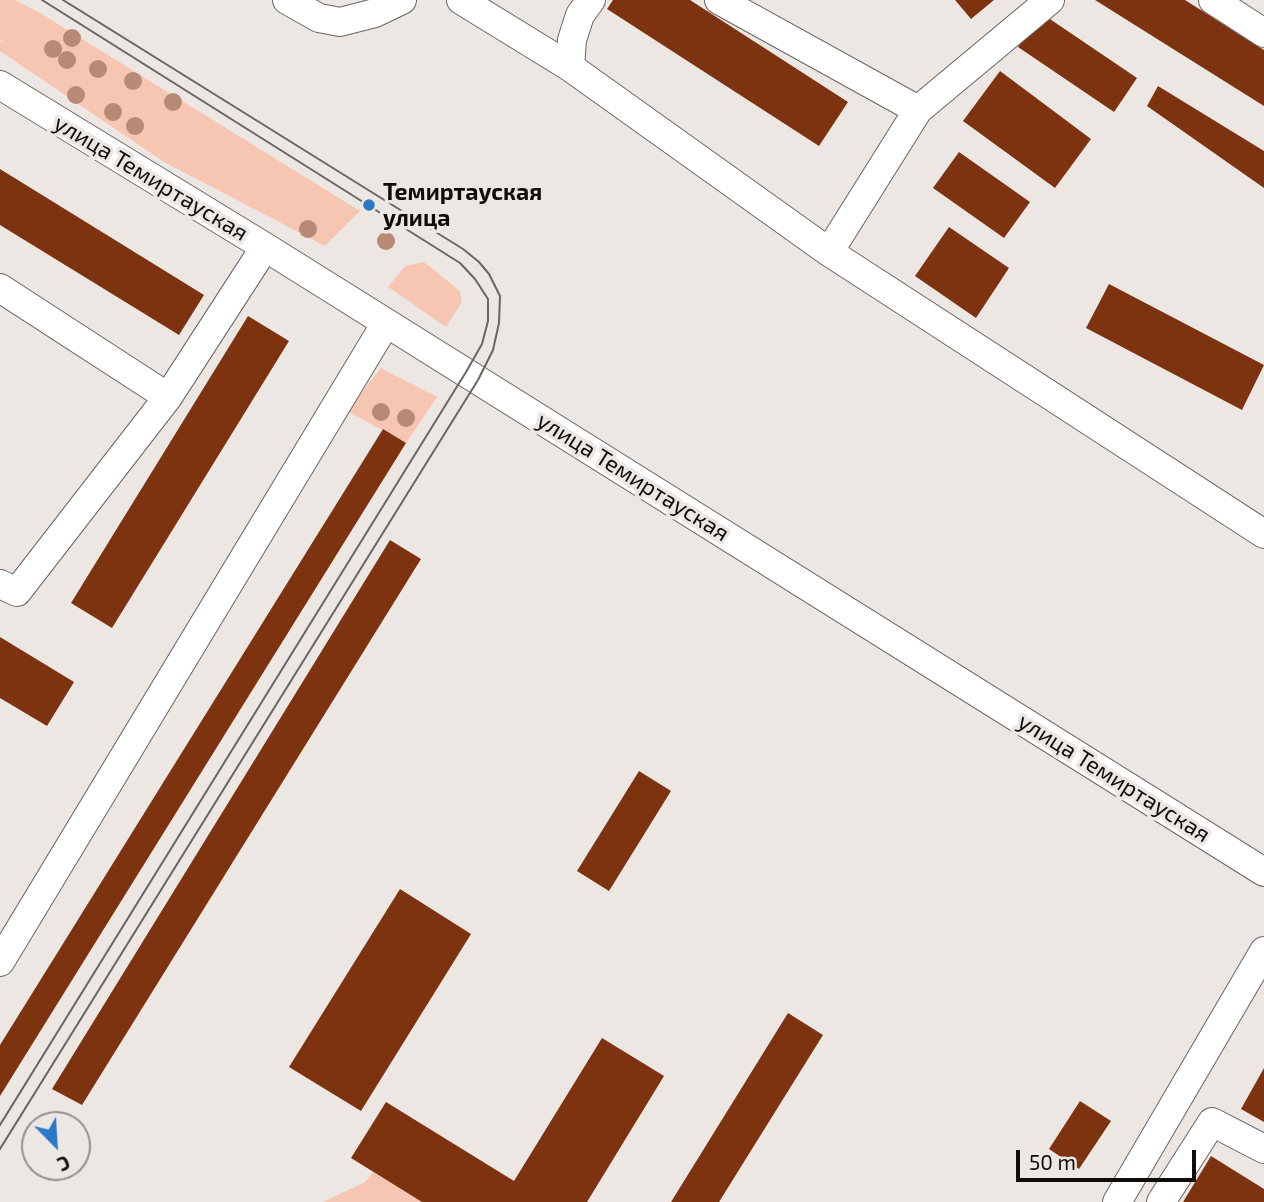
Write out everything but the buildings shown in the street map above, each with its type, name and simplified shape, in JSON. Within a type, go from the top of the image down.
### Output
[{"type":"street","points":[[287,0],[319,18],[340,22],[375,13],[402,0]]},
{"type":"street","points":[[461,0],[570,67],[829,252],[1264,534]]},
{"type":"street","points":[[570,67],[572,40],[580,15],[591,0]]},
{"type":"street","points":[[719,0],[918,110]]},
{"type":"street","points":[[829,252],[918,110],[1050,0]]},
{"type":"street","points":[[1213,0],[1264,33]]},
{"type":"street","name":"улица Темиртауская","points":[[0,85],[265,247],[1264,872]]},
{"type":"street","points":[[0,584],[17,592],[168,397],[265,247]]},
{"type":"street","points":[[0,288],[168,397]]},
{"type":"street","points":[[0,962],[386,323]]},
{"type":"street","points":[[1117,1202],[1264,951]]},
{"type":"street","points":[[1161,1202],[1212,1122],[1264,1149]]},
{"type":"shaded area","points":[[0,0],[15,0],[40,13],[360,211],[325,246],[164,162],[0,51],[0,41],[5,42],[0,40]]},
{"type":"shaded area","points":[[424,262],[460,291],[462,302],[446,327],[388,287],[405,266]]},
{"type":"shaded area","points":[[381,368],[437,397],[406,443],[347,411]]},
{"type":"shaded area","points":[[373,1172],[422,1202],[323,1202],[365,1182]]},
{"type":"tram line","points":[[0,1125],[466,372],[482,344],[488,321],[488,299],[460,263],[42,0]]},
{"type":"tram line","points":[[0,1149],[478,380],[493,350],[499,323],[500,296],[489,274],[463,249],[63,0]]},
{"type":"place","name":"Темиртауская улица","points":[[369,205]]}]
